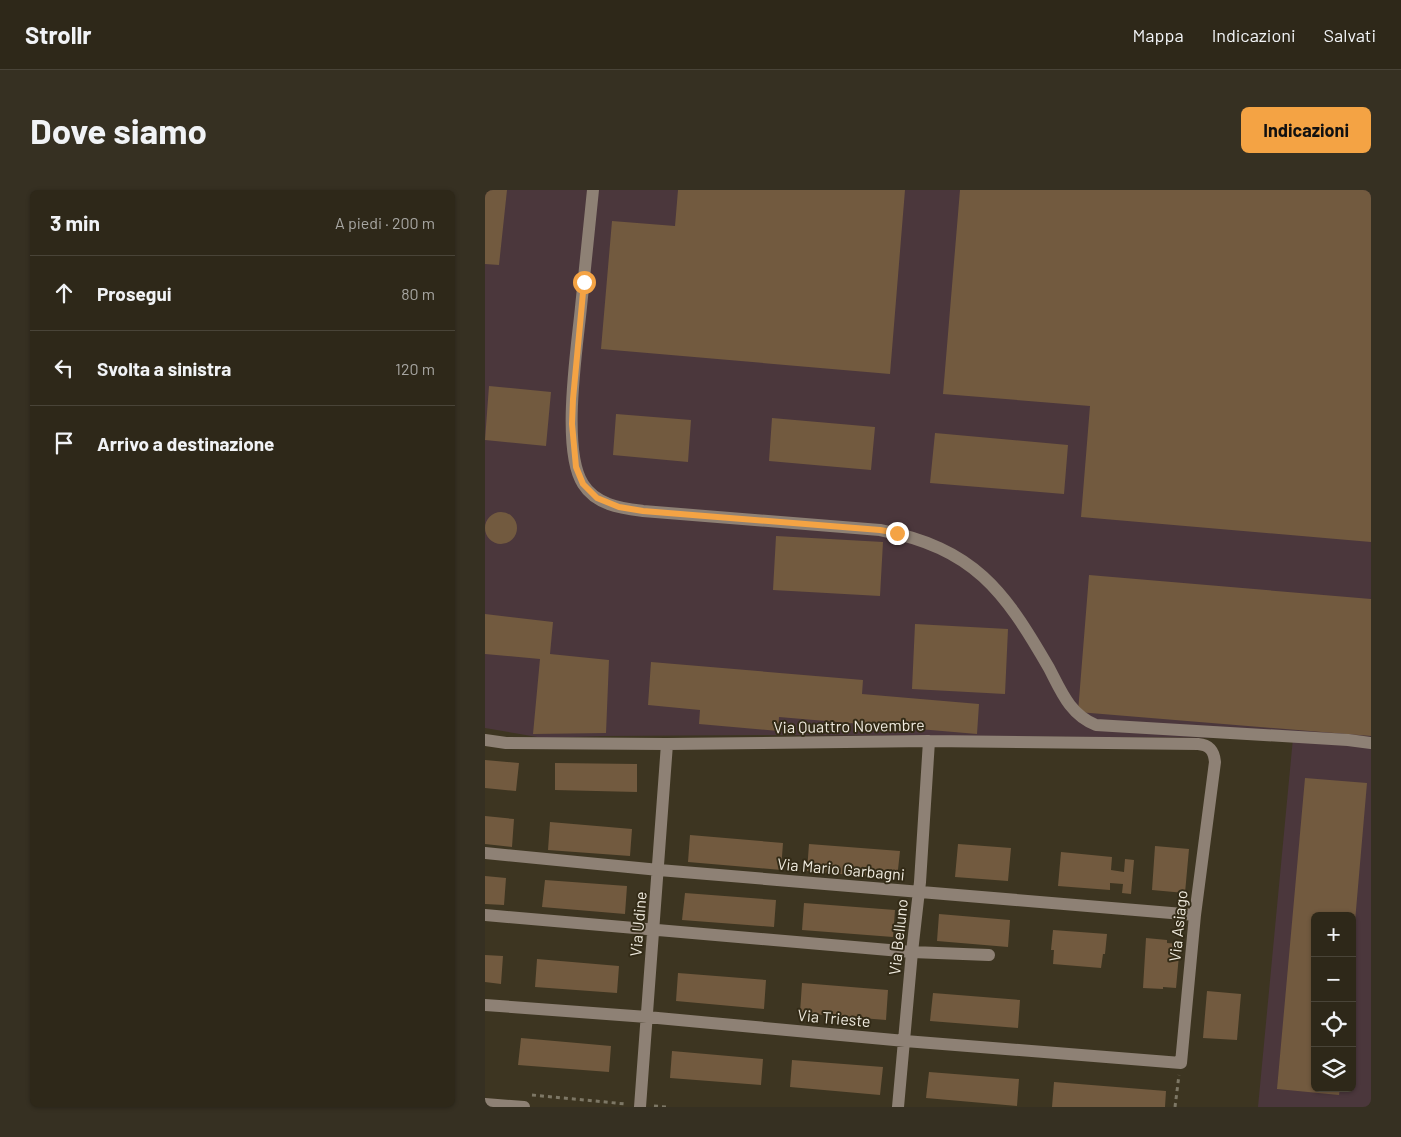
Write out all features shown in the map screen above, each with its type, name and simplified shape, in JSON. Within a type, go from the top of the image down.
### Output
[{"type":"street","points":[[593,190],[573,389],[572,424],[578,473],[587,490],[597,498],[619,507],[643,511],[880,530],[933,544],[971,565],[1004,598],[1030,636],[1065,699],[1081,718],[1096,725],[1371,743]]},
{"type":"street","name":"Via Quattro Novembre","points":[[485,740],[506,743],[667,744],[929,741],[1204,744],[1211,749]]},
{"type":"street","name":"Via Belluno","points":[[898,1107],[911,952],[919,892],[929,741]]},
{"type":"street","name":"Via Udine","points":[[640,1106],[667,744]]},
{"type":"street","name":"Via Asiago","points":[[1181,1063],[1195,915],[1215,762],[1211,749]]},
{"type":"street","name":"Via Mario Garbagni","points":[[485,853],[659,870],[1195,915]]},
{"type":"street","points":[[485,915],[654,928],[911,952],[989,955]]},
{"type":"street","name":"Via Trieste","points":[[485,1005],[1181,1063]]},
{"type":"street","points":[[485,1104],[524,1101]]},
{"type":"path","points":[[1175,1107],[1181,1063]]},
{"type":"path","points":[[524,1101],[666,1107]]},
{"type":"shaded area","points":[[485,190],[1371,190],[1371,1107],[1258,1107],[1293,738],[759,735],[543,738],[485,728]]},
{"type":"building","points":[[485,190],[507,190],[499,265],[485,264]]},
{"type":"building","points":[[678,190],[905,190],[890,374],[601,349],[612,221],[675,226]]},
{"type":"building","points":[[960,190],[1371,190],[1371,542],[1081,517],[1090,406],[943,394]]},
{"type":"building","points":[[489,386],[551,392],[546,446],[485,440]]},
{"type":"building","points":[[616,414],[691,420],[688,462],[613,455]]},
{"type":"building","points":[[772,418],[875,427],[871,470],[769,461]]},
{"type":"building","points":[[935,433],[1068,445],[1064,494],[930,483]]},
{"type":"building","points":[[501,512],[513,516],[517,528],[513,540],[501,544],[489,540],[485,528],[489,516]]},
{"type":"building","points":[[776,536],[883,542],[880,596],[773,590]]},
{"type":"building","points":[[1089,575],[1371,599],[1371,736],[1078,712]]},
{"type":"building","points":[[485,614],[553,622],[550,654],[609,660],[606,733],[533,734],[540,659],[485,654]]},
{"type":"building","points":[[915,624],[1008,629],[1005,694],[912,689]]},
{"type":"building","points":[[651,662],[863,680],[862,694],[979,704],[977,734],[779,717],[778,731],[699,724],[700,710],[648,705]]},
{"type":"building","points":[[485,760],[519,763],[516,791],[485,788]]},
{"type":"building","points":[[555,763],[637,764],[637,792],[555,790]]},
{"type":"building","points":[[1305,778],[1367,783],[1356,912],[1311,912],[1311,1092],[1339,1092],[1339,1095],[1277,1089]]},
{"type":"building","points":[[485,816],[514,819],[512,847],[485,844]]},
{"type":"building","points":[[550,822],[632,829],[630,856],[548,850]]},
{"type":"building","points":[[690,835],[783,843],[781,870],[688,862]]},
{"type":"building","points":[[809,844],[900,851],[897,879],[807,871]]},
{"type":"building","points":[[958,844],[1011,848],[1008,881],[955,877]]},
{"type":"building","points":[[1155,846],[1189,849],[1185,893],[1152,890]]},
{"type":"building","points":[[1061,852],[1112,857],[1111,870],[1124,872],[1125,859],[1134,860],[1131,894],[1122,893],[1123,884],[1110,883],[1110,890],[1058,886]]},
{"type":"building","points":[[485,876],[506,878],[504,905],[485,904]]},
{"type":"building","points":[[545,880],[627,886],[625,914],[542,907]]},
{"type":"building","points":[[685,893],[776,900],[774,927],[682,920]]},
{"type":"building","points":[[804,903],[895,910],[893,937],[802,930]]},
{"type":"building","points":[[939,914],[1010,920],[1008,947],[937,941]]},
{"type":"building","points":[[1053,930],[1107,934],[1105,954],[1103,954],[1101,968],[1053,964],[1054,950],[1051,950]]},
{"type":"building","points":[[1146,938],[1167,940],[1167,943],[1180,944],[1176,988],[1143,988]]},
{"type":"building","points":[[485,955],[503,956],[501,984],[485,982]]},
{"type":"building","points":[[537,959],[619,966],[617,993],[535,987]]},
{"type":"building","points":[[678,973],[766,980],[764,1009],[676,1001]]},
{"type":"building","points":[[802,983],[888,990],[886,1020],[800,1013]]},
{"type":"building","points":[[1207,991],[1241,994],[1237,1040],[1203,1038]]},
{"type":"building","points":[[933,993],[1020,1000],[1018,1028],[930,1021]]},
{"type":"building","points":[[521,1038],[611,1046],[609,1072],[518,1065]]},
{"type":"building","points":[[672,1051],[763,1059],[761,1085],[670,1078]]},
{"type":"building","points":[[792,1060],[883,1067],[880,1095],[790,1087]]},
{"type":"building","points":[[929,1072],[1019,1079],[1017,1106],[926,1098]]},
{"type":"building","points":[[1054,1082],[1166,1091],[1165,1107],[1052,1107]]},
{"type":"route","points":[[584,282],[573,389],[572,424],[576,467],[580,479],[591,495],[611,505],[643,511],[880,530],[897,533]]}]
